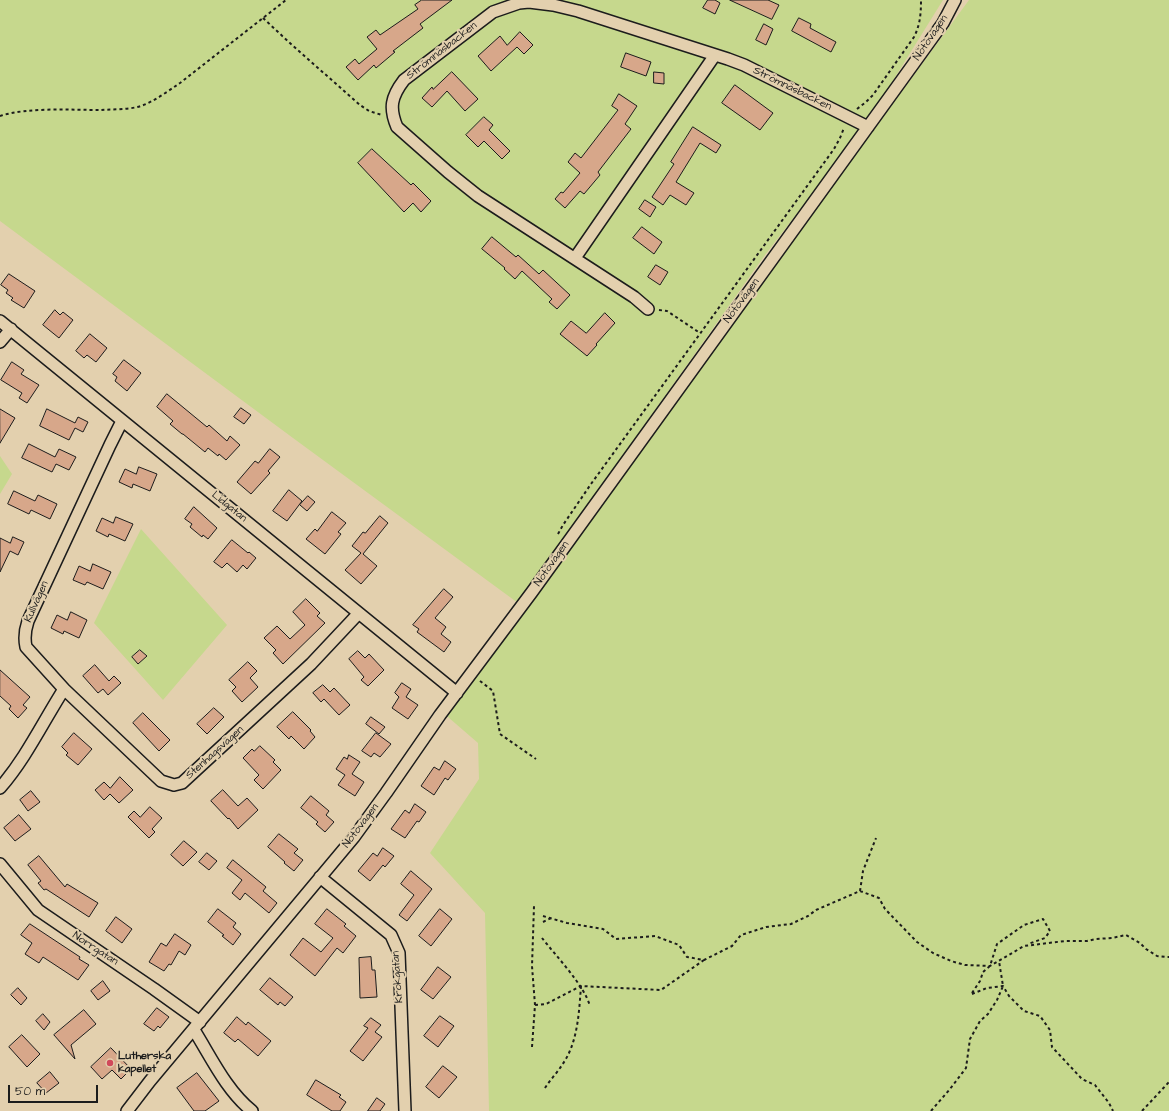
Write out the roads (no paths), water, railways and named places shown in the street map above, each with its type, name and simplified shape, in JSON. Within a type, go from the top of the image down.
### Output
[{"type":"street","name":"Nötövägen","points":[[127,1111],[354,837],[868,127],[943,22],[955,0]]},
{"type":"street","name":"Strömnäsbacken","points":[[648,309],[634,296],[478,196],[397,128],[393,114],[393,96],[404,80],[493,12],[519,3],[542,3],[559,6],[744,65],[868,127]]},
{"type":"street","points":[[575,258],[715,55]]},
{"type":"street","name":"Lidgatan","points":[[0,321],[295,560],[358,614],[457,693]]},
{"type":"street","points":[[0,342],[11,329]]},
{"type":"street","name":"Kullvägen","points":[[64,689],[26,647],[24,639],[25,630],[31,614],[122,421]]},
{"type":"street","name":"Stenhagsvägen","points":[[64,689],[160,782],[174,785],[182,783],[310,664],[358,614]]},
{"type":"street","points":[[0,788],[10,776],[34,740],[64,689]]},
{"type":"street","name":"Norrgatan","points":[[0,864],[38,910],[154,989],[197,1026],[230,1088],[245,1106],[252,1111]]},
{"type":"street","name":"Krokgatan","points":[[320,877],[391,935],[399,953],[404,1111]]},
{"type":"place","name":"Lutherska kapellet","points":[[110,1063]]}]
